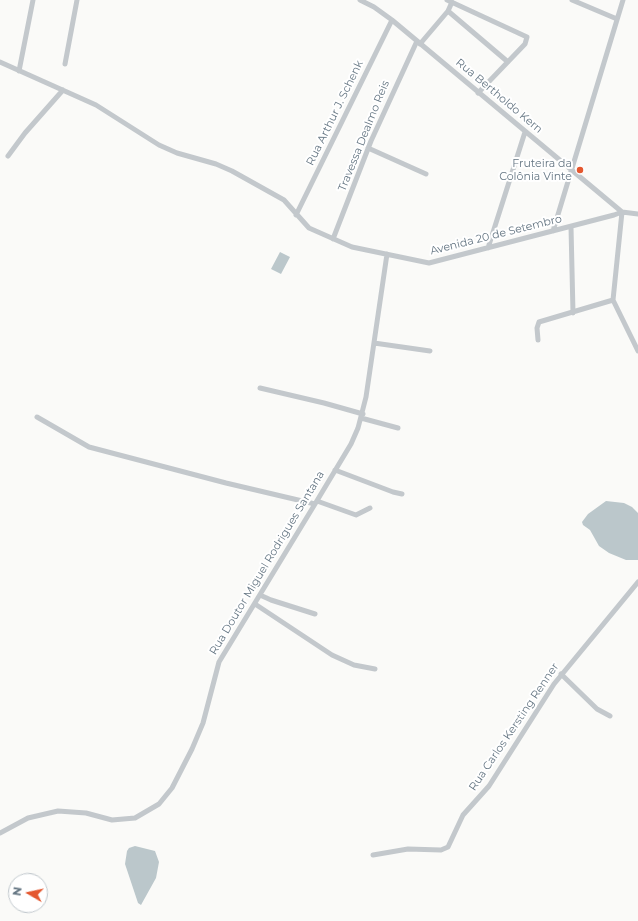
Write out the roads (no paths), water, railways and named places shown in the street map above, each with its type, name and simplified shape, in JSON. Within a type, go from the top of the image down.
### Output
[{"type":"street","points":[[20,71],[33,0]]},
{"type":"street","points":[[65,64],[77,0]]},
{"type":"street","name":"Rua Bertholdo Kern","points":[[360,0],[374,7],[392,20],[622,212]]},
{"type":"street","points":[[572,0],[618,19]]},
{"type":"street","points":[[553,231],[623,0]]},
{"type":"street","points":[[450,1],[527,37],[525,44],[478,92]]},
{"type":"street","name":"Travessa Dealmo Reis","points":[[333,239],[368,148],[418,42],[448,11],[450,1]]},
{"type":"street","points":[[448,11],[508,62]]},
{"type":"street","name":"Rua Arthur J. Schenk","points":[[296,215],[392,20]]},
{"type":"street","name":"Avenida 20 de Setembro","points":[[0,62],[105,110],[159,145],[177,153],[216,164],[232,171],[284,200],[291,206],[296,215],[309,228],[352,247],[429,263],[571,227],[622,212],[638,214]]},
{"type":"street","points":[[8,156],[25,133],[63,90]]},
{"type":"street","points":[[488,248],[525,132]]},
{"type":"street","points":[[368,148],[426,174]]},
{"type":"street","points":[[622,212],[613,300],[638,351]]},
{"type":"street","points":[[571,227],[573,313]]},
{"type":"street","name":"Rua Doutor Miguel Rodrigues Santana","points":[[0,833],[28,818],[49,812],[66,811],[112,820],[135,818],[160,804],[172,788],[192,749],[203,722],[219,662],[316,503],[350,444],[362,416],[387,254]]},
{"type":"street","points":[[538,340],[537,328],[539,322],[613,300]]},
{"type":"street","points":[[374,343],[430,351]]},
{"type":"street","points":[[260,388],[324,402],[398,428]]},
{"type":"street","points":[[37,417],[89,447],[226,483],[316,503],[356,515],[370,508]]},
{"type":"street","points":[[335,470],[402,494]]},
{"type":"street","name":"Rua Carlos Kersting Renner","points":[[373,855],[408,849],[442,850],[448,847],[463,815],[489,786],[561,674],[638,582]]},
{"type":"street","points":[[260,595],[270,600],[315,614]]},
{"type":"street","points":[[255,604],[332,655],[354,665],[375,669]]},
{"type":"street","points":[[561,674],[597,709],[610,716]]},
{"type":"place","name":"Fruteira da Colônia Vinte","points":[[580,170]]}]
